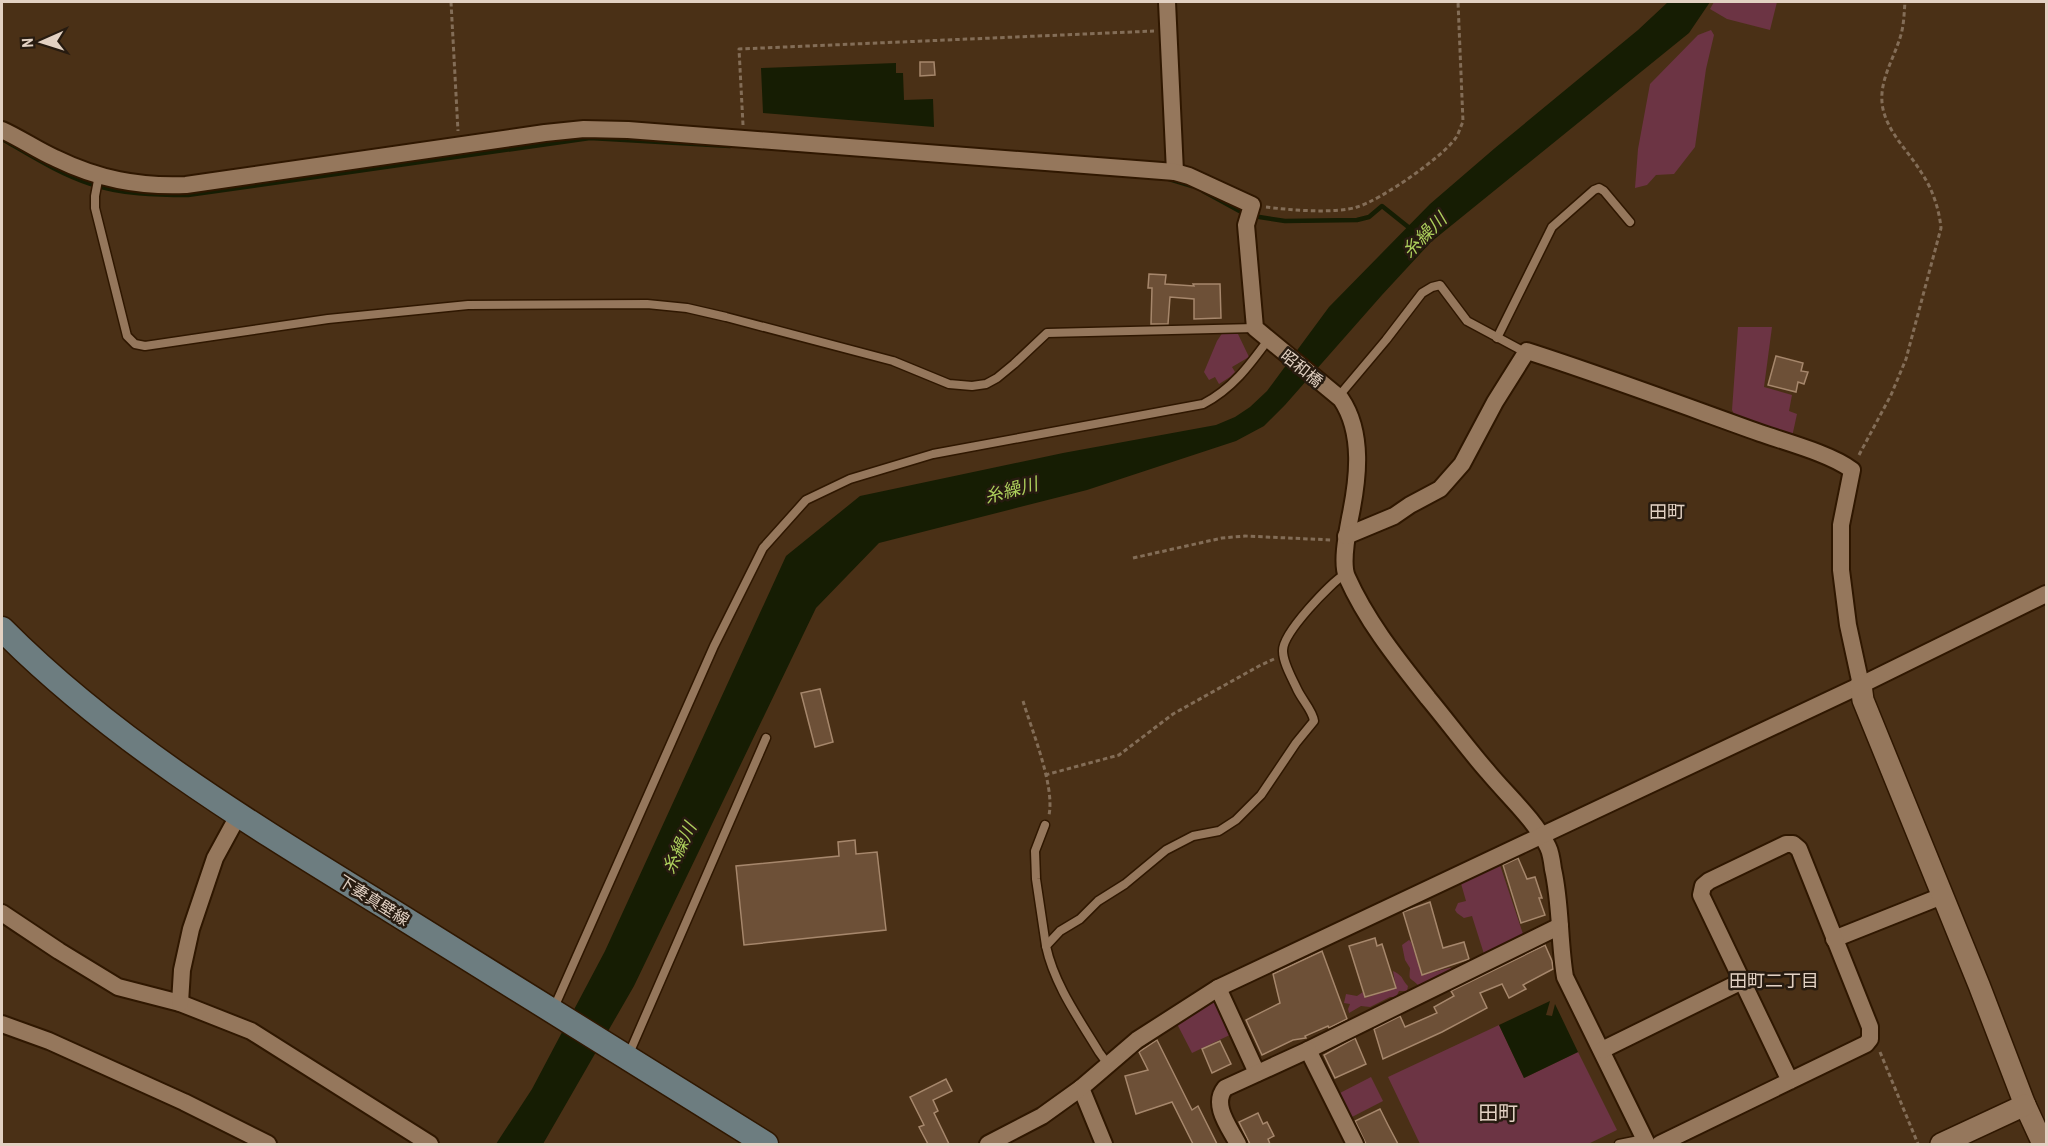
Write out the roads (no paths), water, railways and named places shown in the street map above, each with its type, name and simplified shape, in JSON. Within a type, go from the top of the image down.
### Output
[{"type":"main road","name":"下妻真壁線","points":[[2,629],[57,680],[148,753],[239,814],[766,1144]]},
{"type":"street","points":[[1167,2],[1175,172]]},
{"type":"street","points":[[2,130],[98,182],[140,185],[186,184],[584,129],[743,138],[1175,172],[1189,176],[1249,212],[1255,328]]},
{"type":"street","name":"昭和橋","points":[[1255,328],[1334,394]]},
{"type":"street","points":[[1346,539],[1394,516],[1440,489],[1462,464],[1495,402],[1527,351],[1844,464],[1852,470],[1841,525],[1841,570],[1848,625],[1863,700],[2025,1105],[2043,1144]]},
{"type":"street","points":[[1334,394],[1349,412],[1357,443],[1355,480],[1346,539],[1345,574],[1361,605],[1393,654],[1487,772],[1541,835],[1549,848],[1554,873],[1565,977],[1650,1143],[1790,1081],[1866,1044],[1870,1038],[1870,1027],[1799,849],[1793,844],[1786,844],[1709,881],[1702,886],[1701,895],[1790,1081]]},
{"type":"street","points":[[988,1144],[1042,1116],[1081,1088],[1107,1063],[1169,1017],[1218,988],[1861,685],[2046,594]]},
{"type":"street","points":[[180,1004],[182,970],[191,929],[215,858],[239,814]]},
{"type":"street","points":[[1834,939],[1942,896]]},
{"type":"street","points":[[2,913],[118,987],[180,1004],[252,1031],[430,1144]]},
{"type":"street","points":[[1238,1144],[1219,1106],[1219,1099],[1225,1088],[1308,1050],[1560,926]]},
{"type":"street","points":[[1602,1050],[1742,981]]},
{"type":"street","points":[[1218,988],[1257,1073]]},
{"type":"street","points":[[2,1024],[49,1041],[268,1144]]},
{"type":"street","points":[[1308,1050],[1354,1144]]},
{"type":"street","points":[[1081,1088],[1104,1144]]},
{"type":"street","points":[[1941,1144],[2025,1105]]},
{"type":"lane","points":[[98,182],[95,208],[127,336],[135,344],[145,346],[328,320],[468,305],[647,304],[687,308],[726,317],[893,361],[949,384],[972,386],[986,384],[997,378],[1047,333],[1255,328]]},
{"type":"lane","points":[[1497,338],[1552,227],[1593,190],[1599,188],[1604,190],[1630,222]]},
{"type":"lane","points":[[1334,394],[1386,340],[1422,293],[1440,285],[1467,321],[1527,351]]},
{"type":"lane","points":[[556,1012],[714,646],[763,548],[806,500],[850,479],[933,454],[1203,404],[1230,386],[1270,342]]},
{"type":"lane","points":[[1046,946],[1060,931],[1080,919],[1098,901],[1125,884],[1166,850],[1193,836],[1219,831],[1236,820],[1261,795],[1296,743],[1314,721],[1314,717],[1302,700],[1284,655],[1284,642],[1288,634],[1336,580],[1345,574]]},
{"type":"lane","points":[[624,1054],[766,738]]},
{"type":"lane","points":[[1045,825],[1035,851],[1036,879],[1049,961],[1107,1063]]},
{"type":"lane","points":[[1619,1144],[1650,1143]]},
{"type":"water","name":"糸繰川","points":[[1668,2],[1710,2],[1689,33],[1431,242],[1264,426],[1236,441],[1087,490],[879,543],[816,608],[634,986],[543,1144],[496,1144],[532,1089],[605,951],[786,556],[860,496],[1063,453],[1216,425],[1235,417],[1267,391],[1329,307],[1430,204],[1638,30]]},
{"type":"water","points":[[896,63],[896,73],[903,73],[904,100],[933,99],[934,127],[763,113],[761,68]]},
{"type":"water","points":[[1550,1001],[1546,1015],[1552,1016],[1555,1004],[1578,1052],[1524,1078],[1499,1025]]},
{"type":"waterway","points":[[4,140],[57,170],[91,184],[126,192],[176,195],[590,138],[730,146]]},
{"type":"waterway","points":[[1169,179],[1192,186]]},
{"type":"waterway","points":[[1203,191],[1245,214]]},
{"type":"waterway","name":"糸繰川","points":[[1253,216],[1285,221],[1357,220],[1369,217],[1382,206],[1412,230]]},
{"type":"district","name":"田町","points":[[1667,511]]},
{"type":"district","name":"田町二丁目","points":[[1774,980]]},
{"type":"district","name":"田町","points":[[1498,1112]]}]
